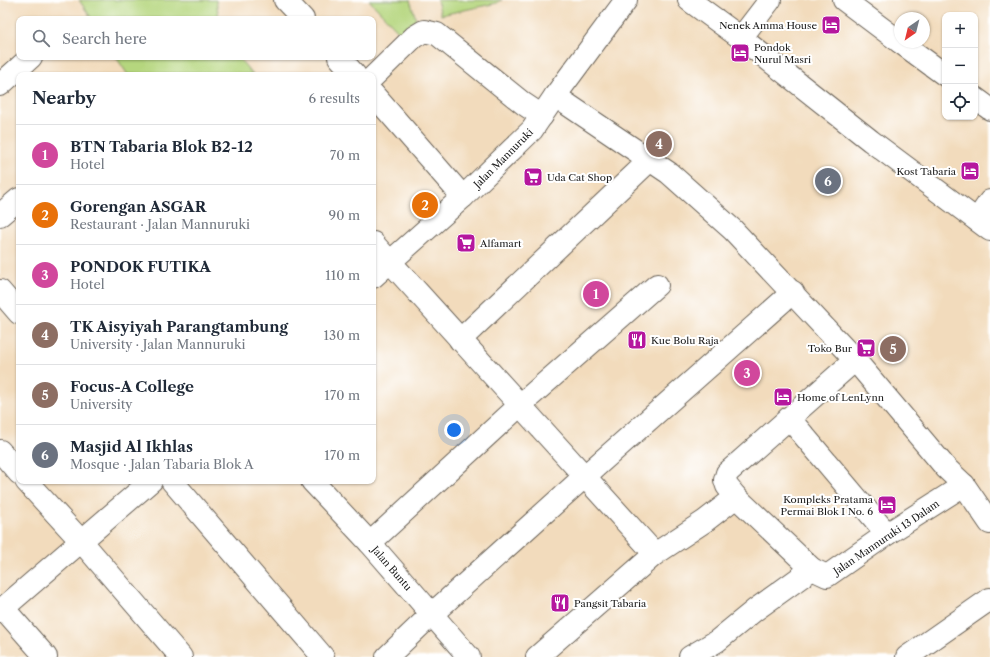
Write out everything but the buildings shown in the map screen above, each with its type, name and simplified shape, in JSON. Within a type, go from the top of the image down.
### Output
[{"type":"street","points":[[285,0],[300,16]]},
{"type":"street","name":"Jalan Mannuruki","points":[[376,274],[463,197],[532,130],[555,96],[626,0]]},
{"type":"street","points":[[689,0],[741,38],[871,141],[984,225],[990,201]]},
{"type":"street","points":[[741,38],[770,0]]},
{"type":"street","points":[[844,0],[894,38]]},
{"type":"street","points":[[376,74],[414,37],[424,31],[437,34],[524,104],[542,116]]},
{"type":"street","points":[[908,48],[942,73]]},
{"type":"street","points":[[0,85],[28,60]]},
{"type":"street","points":[[341,60],[352,72]]},
{"type":"street","points":[[555,96],[669,173],[733,230],[793,292],[855,360],[946,468],[964,485],[990,523]]},
{"type":"street","points":[[376,97],[463,197]]},
{"type":"street","points":[[978,100],[990,109]]},
{"type":"street","points":[[460,340],[650,160]]},
{"type":"street","points":[[0,215],[16,202]]},
{"type":"street","points":[[376,246],[406,278],[519,406],[655,554]]},
{"type":"street","points":[[370,543],[519,406],[657,285]]},
{"type":"street","points":[[0,291],[16,310]]},
{"type":"street","points":[[387,657],[432,614],[584,477],[793,292]]},
{"type":"street","points":[[690,657],[717,641],[755,610],[812,569],[736,497],[724,480],[728,473],[855,360]]},
{"type":"street","points":[[789,418],[887,534]]},
{"type":"street","points":[[29,484],[82,542],[181,657]]},
{"type":"street","points":[[46,657],[2,610],[148,484]]},
{"type":"street","points":[[175,484],[323,657]]},
{"type":"street","name":"Jalan Buntu","points":[[315,484],[370,543],[470,657]]},
{"type":"street","name":"Jalan Mannuruki 13 Dalam","points":[[812,569],[827,576],[887,534],[964,485]]},
{"type":"street","points":[[537,657],[655,554],[736,497]]},
{"type":"street","points":[[907,657],[990,599]]},
{"type":"green space","points":[[79,0],[216,0],[219,16],[90,16]]},
{"type":"green space","points":[[369,0],[410,0],[416,19],[400,33]]},
{"type":"green space","points":[[437,0],[502,0],[497,3],[441,15]]},
{"type":"green space","points":[[118,60],[240,60],[250,72],[126,72]]},
{"type":"place","name":"Nenek Amma House","points":[[831,25]]},
{"type":"place","name":"Pondok Nurul Masri","points":[[740,53]]},
{"type":"place","name":"TK Aisyiyah Parangtambung","points":[[659,144]]},
{"type":"place","name":"Kost Tabaria","points":[[970,171]]},
{"type":"place","name":"Uda Cat Shop","points":[[533,177]]},
{"type":"place","name":"Masjid Al Ikhlas","points":[[828,181]]},
{"type":"place","name":"Gorengan ASGAR","points":[[425,205]]},
{"type":"place","name":"Alfamart","points":[[466,243]]},
{"type":"place","name":"BTN Tabaria Blok B2-12","points":[[596,294]]},
{"type":"place","name":"Kue Bolu Raja","points":[[637,340]]},
{"type":"place","name":"Toko Bur","points":[[866,348]]},
{"type":"place","name":"Focus-A College","points":[[893,349]]},
{"type":"place","name":"PONDOK FUTIKA","points":[[747,373]]},
{"type":"place","name":"Home of LenLynn","points":[[783,397]]},
{"type":"place","name":"Kompleks Pratama Permai Blok I No. 6","points":[[887,505]]},
{"type":"place","name":"Pangsit Tabaria","points":[[560,603]]}]
